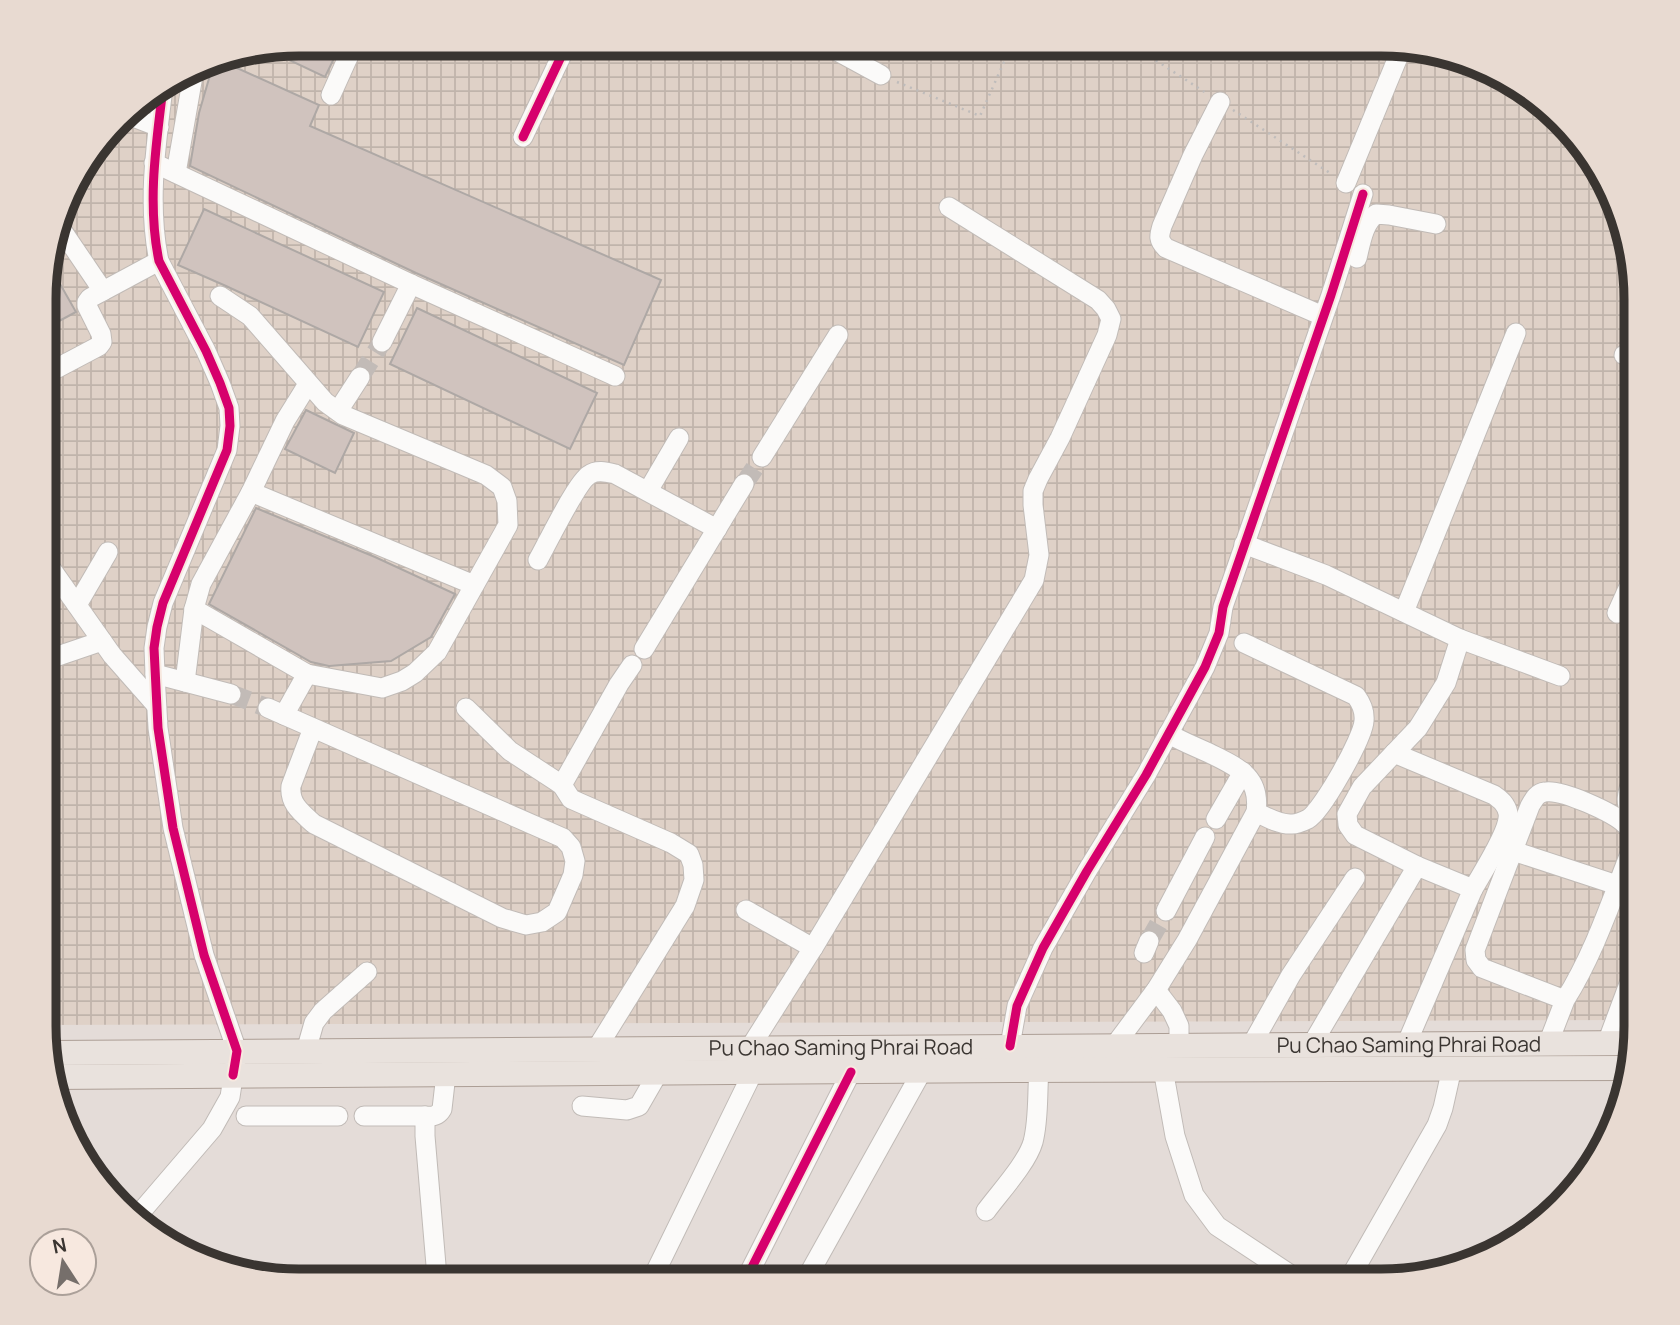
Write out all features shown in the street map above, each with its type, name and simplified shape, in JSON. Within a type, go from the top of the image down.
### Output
[{"type":"main road","name":"Pu Chao Saming Phrai Road","points":[[62,1076],[235,1063],[306,1051],[751,1046],[1010,1058],[1039,1070],[1163,1069],[1311,1046],[1623,1043]]},
{"type":"main road","name":"Pu Chao Saming Phrai Road","points":[[58,1054],[446,1074],[851,1072],[922,1071],[1115,1045],[1179,1045],[1452,1068],[1620,1068]]},
{"type":"street","points":[[331,95],[348,57]]},
{"type":"street","points":[[523,137],[561,57]]},
{"type":"street","points":[[848,57],[881,75]]},
{"type":"street","points":[[1346,183],[1398,57]]},
{"type":"street","points":[[176,173],[192,80]]},
{"type":"street","points":[[142,1211],[212,1129],[230,1097],[235,1063],[204,955],[173,828],[156,705],[154,648],[163,603],[227,450],[230,426],[229,408],[220,383],[159,261],[154,217],[154,163],[162,99]]},
{"type":"street","points":[[1220,102],[1162,226],[1159,236],[1161,242],[1166,248],[1323,317]]},
{"type":"street","points":[[137,118],[159,127]]},
{"type":"street","points":[[154,163],[615,376]]},
{"type":"street","points":[[1010,1058],[1017,1006],[1043,948],[1146,775],[1205,667],[1219,633],[1223,607],[1323,317],[1367,204]]},
{"type":"street","points":[[1367,204],[1436,224]]},
{"type":"street","points":[[1357,258],[1371,218],[1367,204]]},
{"type":"street","points":[[751,1046],[813,948],[1034,580],[1038,555],[1033,491],[1107,335],[1111,319],[1098,300],[949,207]]},
{"type":"street","points":[[65,234],[103,292]]},
{"type":"street","points":[[56,369],[102,342],[87,302],[159,261]]},
{"type":"street","points":[[382,342],[411,284]]},
{"type":"street","points":[[194,609],[307,674],[382,688],[415,673],[437,652],[508,525],[507,501],[502,487],[486,475],[338,411],[308,384],[250,316],[220,296]]},
{"type":"street","points":[[1404,612],[1516,333]]},
{"type":"street","points":[[762,457],[838,335]]},
{"type":"street","points":[[338,411],[360,377]]},
{"type":"street","points":[[185,682],[194,609],[201,584],[251,492],[285,421],[308,384]]},
{"type":"street","points":[[648,491],[679,438]]},
{"type":"street","points":[[538,560],[579,487],[589,475],[602,470],[615,474],[717,529]]},
{"type":"street","points":[[644,649],[744,484]]},
{"type":"street","points":[[251,492],[474,585]]},
{"type":"street","points":[[1244,544],[1326,575],[1460,639],[1560,677]]},
{"type":"street","points":[[77,605],[108,552]]},
{"type":"street","points":[[56,581],[77,605],[112,655],[156,705]]},
{"type":"street","points":[[1618,613],[1624,600]]},
{"type":"street","points":[[1460,639],[1446,683],[1418,728],[1362,787],[1347,814],[1348,825],[1355,835],[1416,866],[1473,889]]},
{"type":"street","points":[[56,657],[103,641]]},
{"type":"street","points":[[1244,643],[1356,696],[1363,706],[1362,735],[1326,798],[1309,818],[1292,824],[1269,819],[1256,812]]},
{"type":"street","points":[[562,785],[632,665]]},
{"type":"street","points":[[155,674],[231,694]]},
{"type":"street","points":[[307,674],[276,712],[313,728],[563,838],[571,847],[575,861],[573,875],[557,912],[542,922],[526,925],[502,918],[314,824],[296,808],[290,795],[313,728]]},
{"type":"street","points":[[466,708],[510,751],[562,785],[571,799],[671,843],[689,854],[694,880],[685,906],[597,1048]]},
{"type":"street","points":[[1115,1045],[1156,990],[1187,940],[1256,812],[1258,798],[1252,783],[1243,772],[1168,734]]},
{"type":"street","points":[[1394,753],[1494,795],[1504,803],[1508,814],[1506,829],[1473,889],[1406,1045]]},
{"type":"street","points":[[1216,819],[1243,772]]},
{"type":"street","points":[[1565,1000],[1482,968],[1476,960],[1475,950],[1536,796],[1545,792],[1557,792],[1603,809],[1623,823]]},
{"type":"street","points":[[1166,911],[1205,837]]},
{"type":"street","points":[[1513,851],[1617,886]]},
{"type":"street","points":[[1311,1046],[1416,866]]},
{"type":"street","points":[[1548,1044],[1565,1000],[1581,973],[1623,870]]},
{"type":"street","points":[[1256,1053],[1291,975],[1356,878]]},
{"type":"street","points":[[746,910],[813,948]]},
{"type":"street","points":[[306,1051],[314,1023],[323,1010],[367,972]]},
{"type":"street","points":[[1156,990],[1172,1011],[1178,1026],[1179,1045]]},
{"type":"street","points":[[1607,1043],[1623,1000]]},
{"type":"street","points":[[1355,1269],[1437,1125],[1452,1068]]},
{"type":"street","points":[[1163,1069],[1175,1136],[1194,1195],[1217,1226],[1282,1269]]},
{"type":"street","points":[[986,1211],[1026,1158],[1032,1144],[1039,1070]]},
{"type":"street","points":[[812,1268],[922,1071]]},
{"type":"street","points":[[657,1268],[753,1072]]},
{"type":"street","points":[[751,1268],[851,1072]]},
{"type":"street","points":[[582,1106],[627,1110],[639,1106],[658,1073]]},
{"type":"street","points":[[364,1116],[439,1114],[446,1074]]},
{"type":"street","points":[[246,1116],[338,1116]]},
{"type":"street","points":[[425,1116],[436,1268]]},
{"type":"path","points":[[881,75],[980,116],[1006,57]]},
{"type":"path","points":[[1149,57],[1346,183]]},
{"type":"shaded area","points":[[283,57],[1397,57],[1444,64],[1489,81],[1541,116],[1574,151],[1599,191],[1619,251],[1624,299],[1623,1020],[57,1025],[56,299],[64,236],[81,191],[116,139],[139,116],[164,97],[206,74],[236,64]]},
{"type":"building","points":[[283,57],[335,57],[325,77]]},
{"type":"building","points":[[232,65],[319,105],[310,126],[661,280],[624,365],[416,273],[190,166],[199,113],[211,72]]},
{"type":"building","points":[[204,209],[384,292],[358,347],[178,265]]},
{"type":"building","points":[[57,279],[76,312],[56,323]]},
{"type":"building","points":[[417,308],[597,393],[570,449],[390,364]]},
{"type":"building","points":[[306,410],[354,433],[335,473],[285,449]]},
{"type":"building","points":[[256,508],[375,557],[455,594],[431,637],[391,661],[329,666],[311,662],[209,604]]},
{"type":"tunnel","points":[[360,377],[382,342]]},
{"type":"tunnel","points":[[744,484],[762,457]]},
{"type":"tunnel","points":[[231,694],[268,708]]},
{"type":"tunnel","points":[[1149,941],[1166,911]]},
{"type":"cycle path","points":[[523,137],[561,57]]},
{"type":"cycle path","points":[[162,99],[153,196],[159,261],[220,383],[229,408],[230,426],[227,450],[163,603],[157,627],[154,648],[158,728],[173,828],[204,955],[237,1051],[233,1075]]},
{"type":"cycle path","points":[[1010,1046],[1017,1006],[1043,948],[1146,775],[1205,667],[1219,633],[1223,607],[1331,295],[1363,194]]},
{"type":"cycle path","points":[[751,1268],[851,1072]]}]
